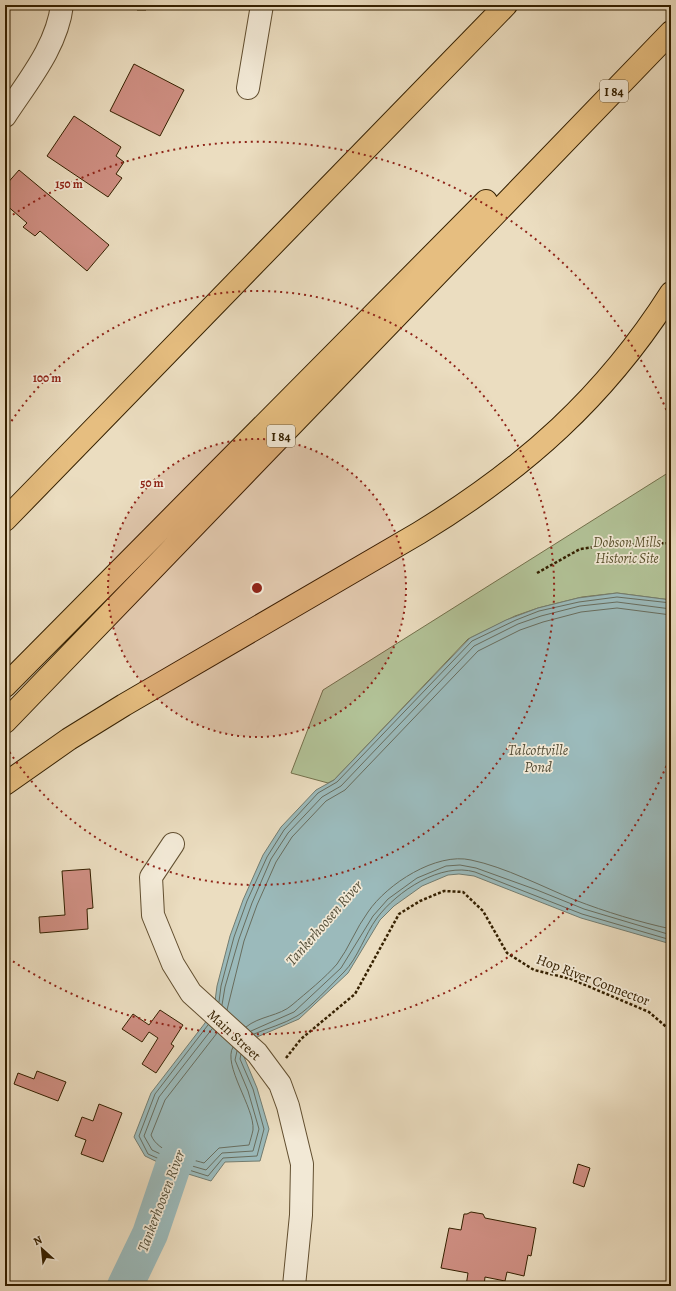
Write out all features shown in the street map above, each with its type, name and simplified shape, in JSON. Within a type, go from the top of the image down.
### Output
[{"type":"highway","points":[[5,520],[506,5]]},
{"type":"highway","name":"I 84","points":[[5,722],[671,32]]},
{"type":"highway","points":[[5,686],[508,180],[600,105]]},
{"type":"highway","points":[[5,784],[69,739],[419,533],[468,502],[505,475],[540,448],[584,406],[610,376],[671,293]]},
{"type":"street","points":[[5,116],[48,49],[62,5]]},
{"type":"street","points":[[248,88],[262,5]]},
{"type":"street","name":"Main Street","points":[[173,844],[151,877],[154,915],[173,964],[191,993],[257,1053],[280,1084],[288,1106],[302,1164],[301,1215],[294,1286]]},
{"type":"path","points":[[537,573],[580,550],[609,545],[671,543]]},
{"type":"path","name":"Hop River Connector","points":[[280,1084],[285,1081],[289,1072],[285,1058],[302,1039],[355,994],[399,914],[420,901],[444,891],[463,892],[483,911],[506,953],[534,970],[571,979],[650,1012],[671,1031]]},
{"type":"green space","name":"Dobson Mills Historic Site","points":[[671,471],[671,600],[617,593],[582,597],[538,608],[515,616],[468,639],[334,780],[328,783],[291,773],[323,690]]},
{"type":"water","name":"Talcottville Pond","points":[[617,593],[671,600],[671,944],[581,918],[474,876],[459,874],[448,875],[422,886],[394,906],[380,920],[348,973],[299,1019],[257,1037],[244,1057],[257,1088],[269,1129],[260,1161],[225,1162],[211,1181],[172,1169],[145,1156],[134,1137],[151,1093],[205,1023],[215,1001],[217,986],[230,936],[243,900],[263,855],[281,827],[316,790],[334,780],[470,638],[506,620],[538,608],[578,598]]},
{"type":"building","points":[[137,5],[163,5],[163,7],[146,6],[146,10],[137,10]]},
{"type":"building","points":[[134,64],[184,90],[160,136],[110,111]]},
{"type":"building","points":[[74,116],[121,147],[116,156],[124,162],[116,174],[122,178],[108,197],[47,156]]},
{"type":"building","points":[[19,170],[109,245],[87,271],[40,231],[35,236],[23,227],[27,223],[5,204],[5,186]]},
{"type":"building","points":[[90,869],[93,908],[87,909],[88,929],[40,933],[39,917],[65,915],[62,871]]},
{"type":"building","points":[[160,1010],[183,1025],[171,1044],[174,1046],[156,1073],[142,1064],[158,1038],[149,1032],[142,1042],[122,1029],[133,1014],[149,1025]]},
{"type":"building","points":[[37,1071],[66,1082],[58,1101],[14,1084],[18,1073],[34,1079]]},
{"type":"building","points":[[99,1104],[122,1113],[103,1162],[81,1154],[86,1140],[75,1136],[82,1117],[93,1121]]},
{"type":"building","points":[[578,1164],[590,1168],[584,1187],[573,1183]]},
{"type":"building","points":[[471,1212],[483,1214],[485,1218],[536,1228],[531,1256],[528,1255],[524,1276],[507,1272],[505,1281],[485,1277],[484,1286],[466,1286],[468,1273],[441,1268],[449,1228],[461,1230],[464,1214]]},
{"type":"waterway","name":"Tankerhoosen River","points":[[125,1286],[150,1234],[172,1169],[193,1124]]}]
